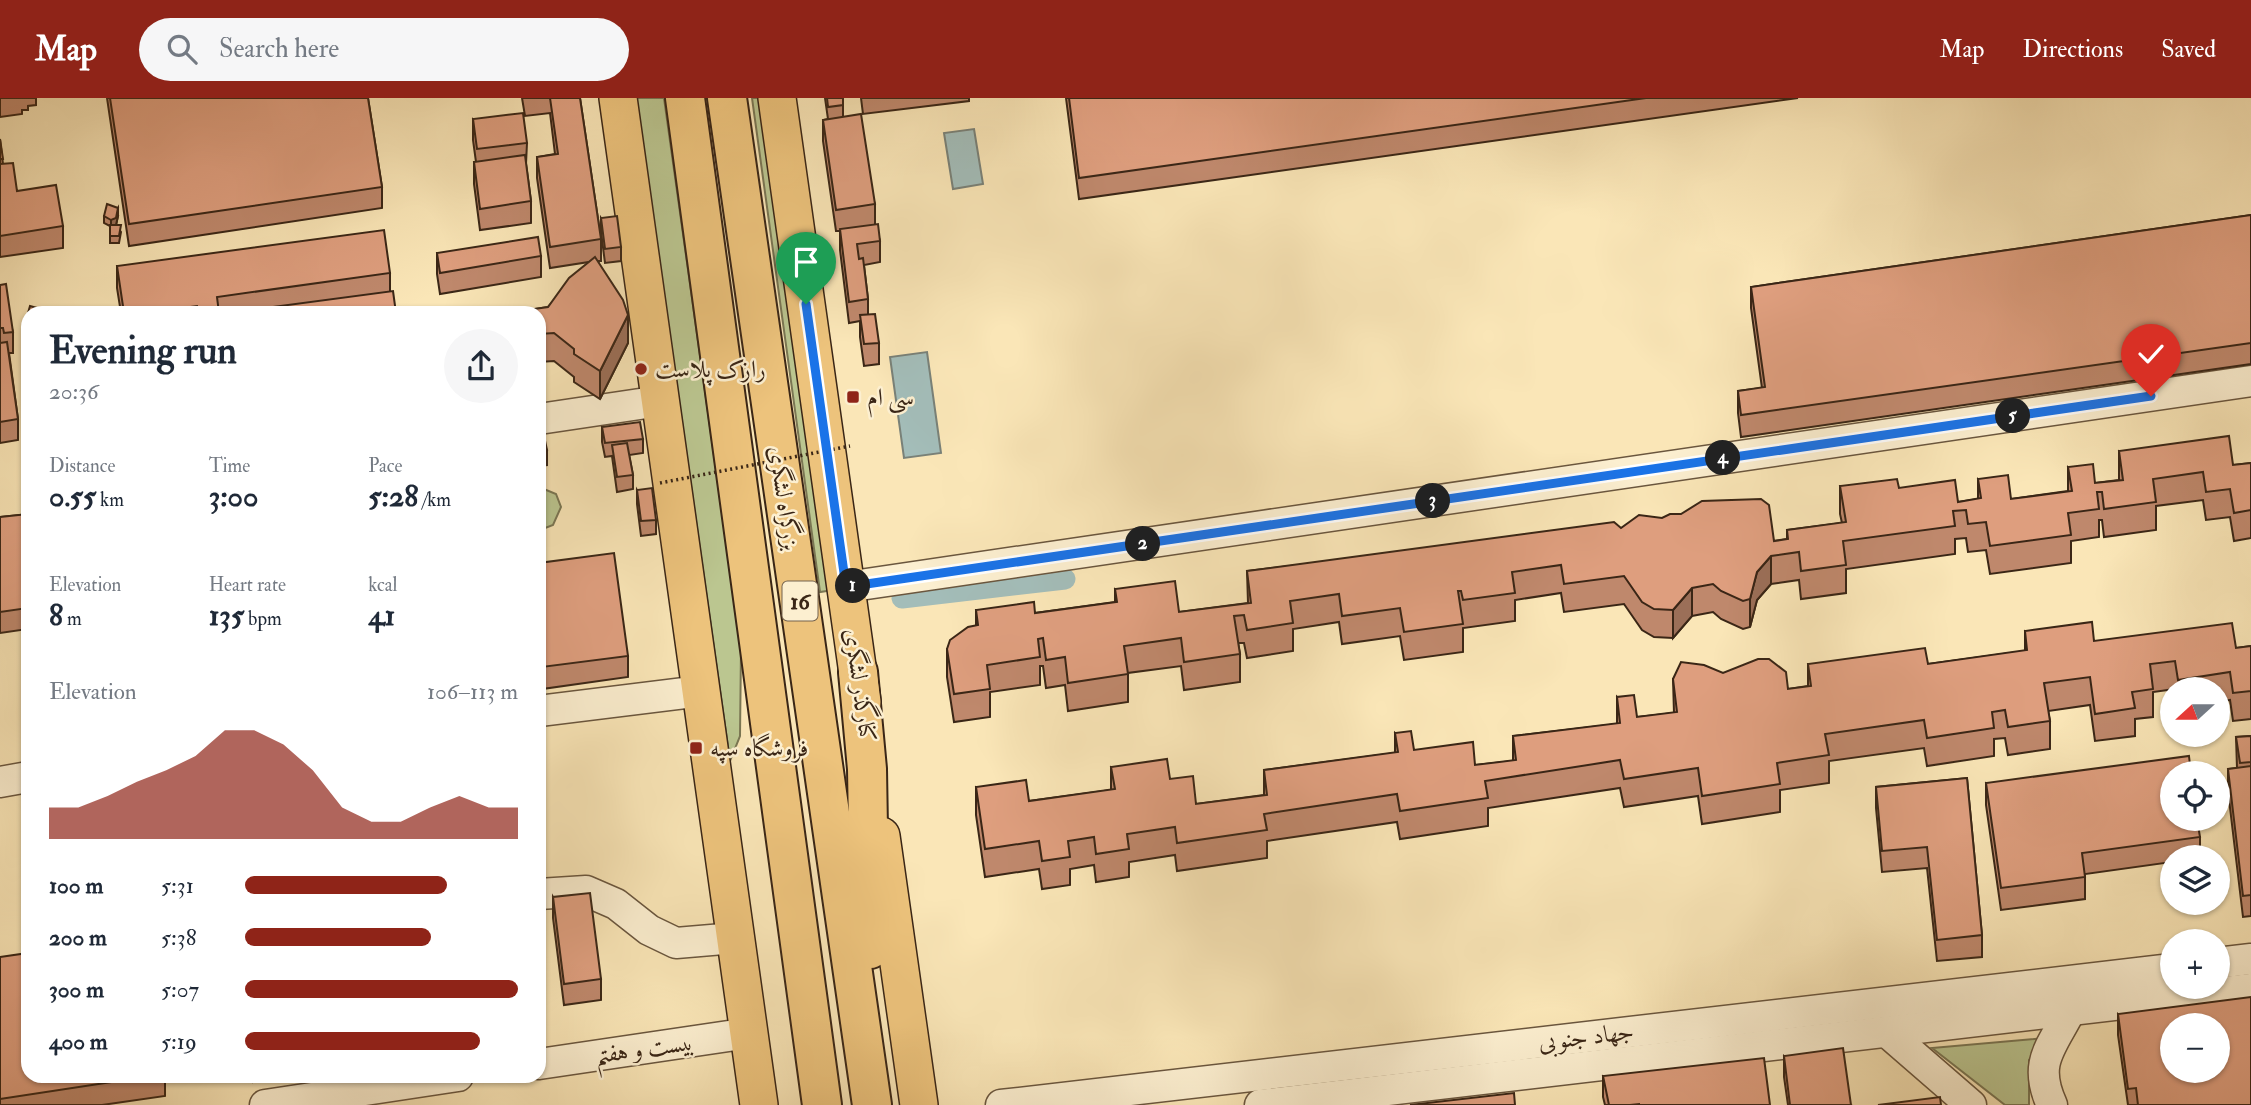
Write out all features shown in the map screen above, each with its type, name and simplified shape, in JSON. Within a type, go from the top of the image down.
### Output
[{"type":"highway","name":"بزرگراه لشگری","points":[[685,98],[822,1105]]},
{"type":"highway","name":"بزرگراه لشگری","points":[[727,98],[873,1105]]},
{"type":"highway","points":[[858,672],[867,769],[873,1105]]},
{"type":"main road","points":[[618,98],[759,1105]]},
{"type":"main road","name":"کنارگذر لشگری","points":[[777,98],[919,1105]]},
{"type":"street","points":[[846,587],[2251,381]]},
{"type":"street","points":[[546,418],[660,401]]},
{"type":"street","points":[[546,710],[701,691]]},
{"type":"street","points":[[0,782],[21,778]]},
{"type":"street","points":[[546,894],[586,891],[616,904],[649,930],[676,943],[735,937]]},
{"type":"street","points":[[2230,961],[2251,959]]},
{"type":"street","name":"جهاد جنوبی","points":[[1001,1105],[2160,969]]},
{"type":"street","name":"جهاد جنوبی","points":[[1260,1105],[1888,1034],[2071,1009],[2251,989]]},
{"type":"street","points":[[2052,1105],[2042,1073],[2043,1061],[2071,1009]]},
{"type":"street","name":"بیست و هفتم","points":[[546,1063],[748,1033]]},
{"type":"street","points":[[1888,1034],[1971,1105]]},
{"type":"street","points":[[265,1105],[411,1083]]},
{"type":"path","points":[[660,483],[850,446]]},
{"type":"green space","points":[[636,98],[664,98],[741,649],[740,736],[730,761]]},
{"type":"green space","points":[[752,98],[770,98],[840,589],[820,592]]},
{"type":"green space","points":[[546,490],[556,494],[561,507],[553,525],[546,528]]},
{"type":"green space","points":[[2045,1038],[2029,1060],[2029,1105],[2005,1105],[1932,1048]]},
{"type":"water","points":[[974,129],[983,184],[953,189],[944,133]]},
{"type":"water","points":[[927,352],[941,453],[904,458],[890,357]]},
{"type":"building","points":[[110,98],[368,98],[382,187],[129,224]]},
{"type":"building","points":[[550,98],[580,98],[601,239],[550,247],[537,157],[558,154]]},
{"type":"building","points":[[827,98],[843,98],[843,105],[828,107]]},
{"type":"building","points":[[1069,98],[1646,98],[1079,178]]},
{"type":"building","points":[[523,113],[527,143],[477,149],[473,119]]},
{"type":"building","points":[[861,114],[875,204],[836,210],[823,120]]},
{"type":"building","points":[[525,155],[531,201],[480,209],[474,162]]},
{"type":"building","points":[[13,163],[17,191],[56,185],[63,226],[0,236],[0,164]]},
{"type":"building","points":[[107,204],[118,208],[116,218],[111,220],[104,216]]},
{"type":"building","points":[[2251,215],[2251,343],[1741,415],[1738,391],[1765,387],[1751,287]]},
{"type":"building","points":[[617,216],[621,247],[605,249],[601,218]]},
{"type":"building","points":[[878,224],[880,241],[857,244],[859,259],[863,258],[868,299],[849,302],[840,229]]},
{"type":"building","points":[[110,225],[121,225],[119,236],[110,236]]},
{"type":"building","points":[[384,230],[390,273],[217,297],[218,306],[123,306],[117,266]]},
{"type":"building","points":[[538,237],[541,256],[440,273],[437,253]]},
{"type":"building","points":[[595,257],[623,300],[628,315],[600,371],[574,354],[574,349],[554,333],[546,334],[546,307],[569,278]]},
{"type":"building","points":[[6,284],[13,332],[4,333],[3,328],[0,328],[0,285]]},
{"type":"building","points":[[393,291],[395,306],[280,306]]},
{"type":"building","points":[[875,314],[879,343],[864,344],[860,315]]},
{"type":"building","points":[[7,342],[18,419],[0,422],[0,343]]},
{"type":"building","points":[[640,422],[643,439],[605,443],[602,427]]},
{"type":"building","points":[[2229,436],[2233,465],[2251,463],[2251,510],[2234,513],[2230,489],[2206,492],[2203,472],[2153,479],[2156,502],[2104,509],[2102,492],[2097,492],[2099,509],[2068,513],[2071,535],[1990,546],[1986,522],[1968,524],[1966,510],[1953,511],[1955,526],[1843,541],[1846,565],[1801,571],[1799,552],[1771,556],[1757,572],[1750,599],[1743,601],[1721,591],[1713,584],[1692,588],[1673,610],[1654,609],[1642,602],[1624,576],[1564,584],[1561,565],[1512,572],[1515,593],[1463,600],[1461,591],[1458,591],[1463,624],[1404,632],[1400,608],[1342,616],[1339,594],[1290,601],[1293,623],[1247,630],[1244,615],[1234,616],[1240,654],[1184,662],[1181,638],[1124,646],[1128,674],[1068,683],[1065,657],[1046,660],[1043,638],[1038,639],[1040,657],[987,665],[990,689],[954,694],[947,649],[950,640],[968,627],[978,625],[976,610],[1034,602],[1035,613],[1117,602],[1115,589],[1175,581],[1179,612],[1251,603],[1247,571],[1614,522],[1621,528],[1639,515],[1662,518],[1670,514],[1681,514],[1702,501],[1761,499],[1769,505],[1774,541],[1788,539],[1787,530],[1846,522],[1840,486],[1897,479],[1899,488],[1955,480],[1958,502],[1981,498],[1978,479],[2008,475],[2011,499],[2072,491],[2068,467],[2093,464],[2095,483],[2123,480],[2119,451]]},
{"type":"building","points":[[627,443],[633,475],[617,477],[612,445]]},
{"type":"building","points":[[652,488],[656,520],[641,521],[637,490]]},
{"type":"building","points":[[21,515],[21,609],[0,612],[0,517]]},
{"type":"building","points":[[614,553],[628,656],[546,666],[546,562]]},
{"type":"building","points":[[2092,622],[2094,641],[2232,623],[2236,648],[2251,646],[2251,691],[2233,693],[2230,672],[2178,677],[2175,661],[2150,664],[2153,689],[2132,692],[2135,708],[2095,714],[2090,677],[2044,683],[2050,721],[2008,727],[2005,710],[1992,712],[1994,728],[1927,738],[1924,720],[1825,734],[1829,755],[1777,763],[1780,784],[1702,796],[1698,768],[1624,779],[1620,760],[1485,781],[1488,798],[1400,811],[1397,794],[1264,814],[1267,830],[1177,843],[1175,827],[1127,834],[1129,849],[1096,854],[1094,837],[1068,841],[1070,857],[1042,861],[1039,841],[985,849],[976,787],[1026,780],[1029,801],[1115,789],[1111,767],[1167,759],[1170,779],[1193,776],[1196,804],[1267,795],[1264,770],[1398,752],[1395,733],[1411,731],[1414,750],[1473,742],[1475,765],[1516,760],[1513,736],[1620,723],[1617,697],[1634,695],[1637,717],[1677,712],[1673,679],[1681,662],[1704,665],[1723,673],[1758,659],[1769,659],[1786,672],[1788,689],[1811,686],[1808,664],[1925,648],[1928,664],[2027,650],[2025,631]]},
{"type":"building","points":[[2251,736],[2251,762],[2240,763],[2236,737]]},
{"type":"building","points":[[2189,756],[2190,761],[2160,761],[2160,831],[2199,831],[2200,837],[2082,853],[2085,877],[2001,888],[1986,783]]},
{"type":"building","points":[[2251,766],[2251,895],[2243,896],[2230,769]]},
{"type":"building","points":[[1967,778],[1982,935],[1937,940],[1927,847],[1882,851],[1876,787]]},
{"type":"building","points":[[590,893],[601,979],[564,984],[553,897]]},
{"type":"building","points":[[21,954],[21,1083],[105,1083],[0,1099],[0,957]]},
{"type":"building","points":[[2251,997],[2251,1105],[2138,1105],[2136,1088],[2128,1089],[2118,1014]]},
{"type":"building","points":[[1843,1048],[1851,1105],[1790,1105],[1784,1056]]},
{"type":"building","points":[[1764,1058],[1770,1105],[1609,1105],[1603,1076]]},
{"type":"building","points":[[1514,1093],[1515,1105],[1410,1105]]},
{"type":"building","points":[[1940,1097],[1941,1105],[1878,1105]]},
{"type":"waterway","points":[[902,598],[1065,579]]},
{"type":"place","name":"رازک پلاست","points":[[641,369]]},
{"type":"place","name":"سی ام","points":[[853,397]]},
{"type":"place","name":"فروشگاه سپه","points":[[696,748]]},
{"type":"route","points":[[806,304],[846,587],[2151,396]]}]
